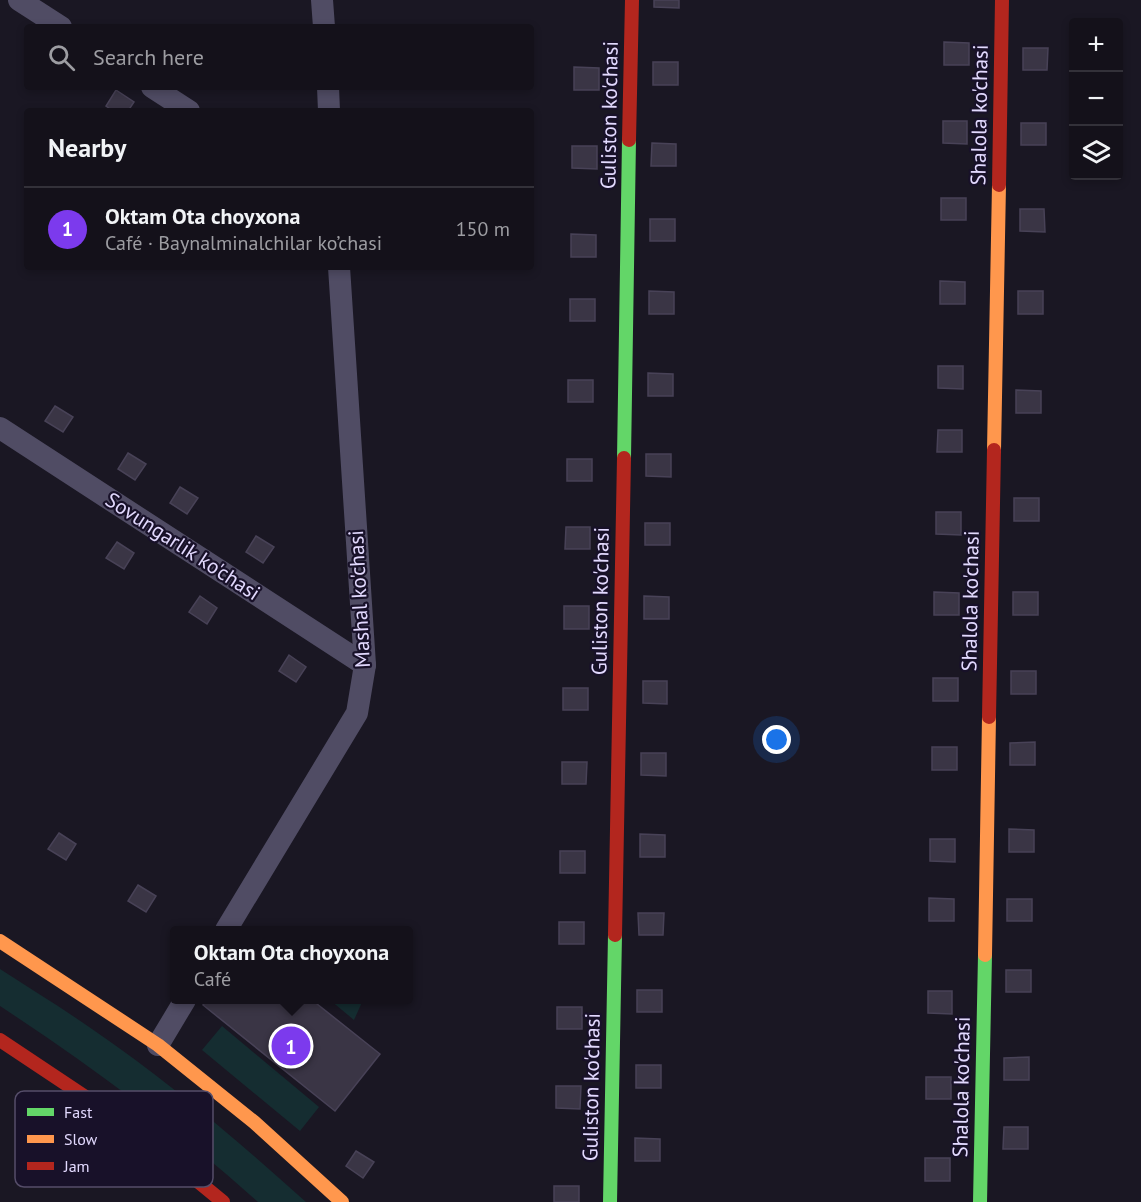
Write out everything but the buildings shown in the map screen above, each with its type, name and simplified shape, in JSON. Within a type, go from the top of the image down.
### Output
[{"type":"street","points":[[19,0],[56,24]]},
{"type":"street","points":[[322,0],[324,24]]},
{"type":"street","name":"Guliston ko'chasi","points":[[610,1202],[632,0]]},
{"type":"street","name":"Shalola ko'chasi","points":[[980,1202],[1002,0]]},
{"type":"street","points":[[157,90],[184,108]]},
{"type":"street","points":[[328,90],[329,108]]},
{"type":"street","name":"Mashal ko'chasi","points":[[228,926],[357,712],[365,665],[339,270]]},
{"type":"street","name":"Sovungarlik ko'chasi","points":[[0,428],[365,665]]},
{"type":"street","points":[[0,941],[158,1045],[254,1122],[342,1202]]},
{"type":"street","points":[[158,1045],[182,1004]]},
{"type":"street","points":[[0,1040],[76,1091]]},
{"type":"street","points":[[205,1187],[223,1202]]},
{"type":"green space","points":[[0,969],[81,1021],[175,1091],[122,1091],[0,1006]]},
{"type":"green space","points":[[335,1004],[361,1004],[354,1020]]},
{"type":"green space","points":[[222,1026],[319,1107],[300,1131],[202,1050]]},
{"type":"green space","points":[[213,1122],[306,1202],[258,1202],[213,1163]]},
{"type":"traffic: fast","points":[[624,458],[629,140]]},
{"type":"traffic: fast","points":[[610,1202],[615,935]]},
{"type":"traffic: fast","points":[[980,1202],[985,955]]},
{"type":"traffic: slow","points":[[994,450],[999,185]]},
{"type":"traffic: slow","points":[[985,955],[989,717]]},
{"type":"traffic: slow","points":[[0,941],[158,1045],[254,1122],[342,1202]]},
{"type":"traffic: jam","points":[[629,140],[632,0]]},
{"type":"traffic: jam","points":[[999,185],[1002,0]]},
{"type":"traffic: jam","points":[[989,717],[994,450]]},
{"type":"traffic: jam","points":[[615,935],[624,458]]},
{"type":"traffic: jam","points":[[0,1040],[76,1091]]},
{"type":"traffic: jam","points":[[205,1187],[223,1202]]},
{"type":"place","name":"Oktam Ota choyxona","points":[[291,1046]]}]
